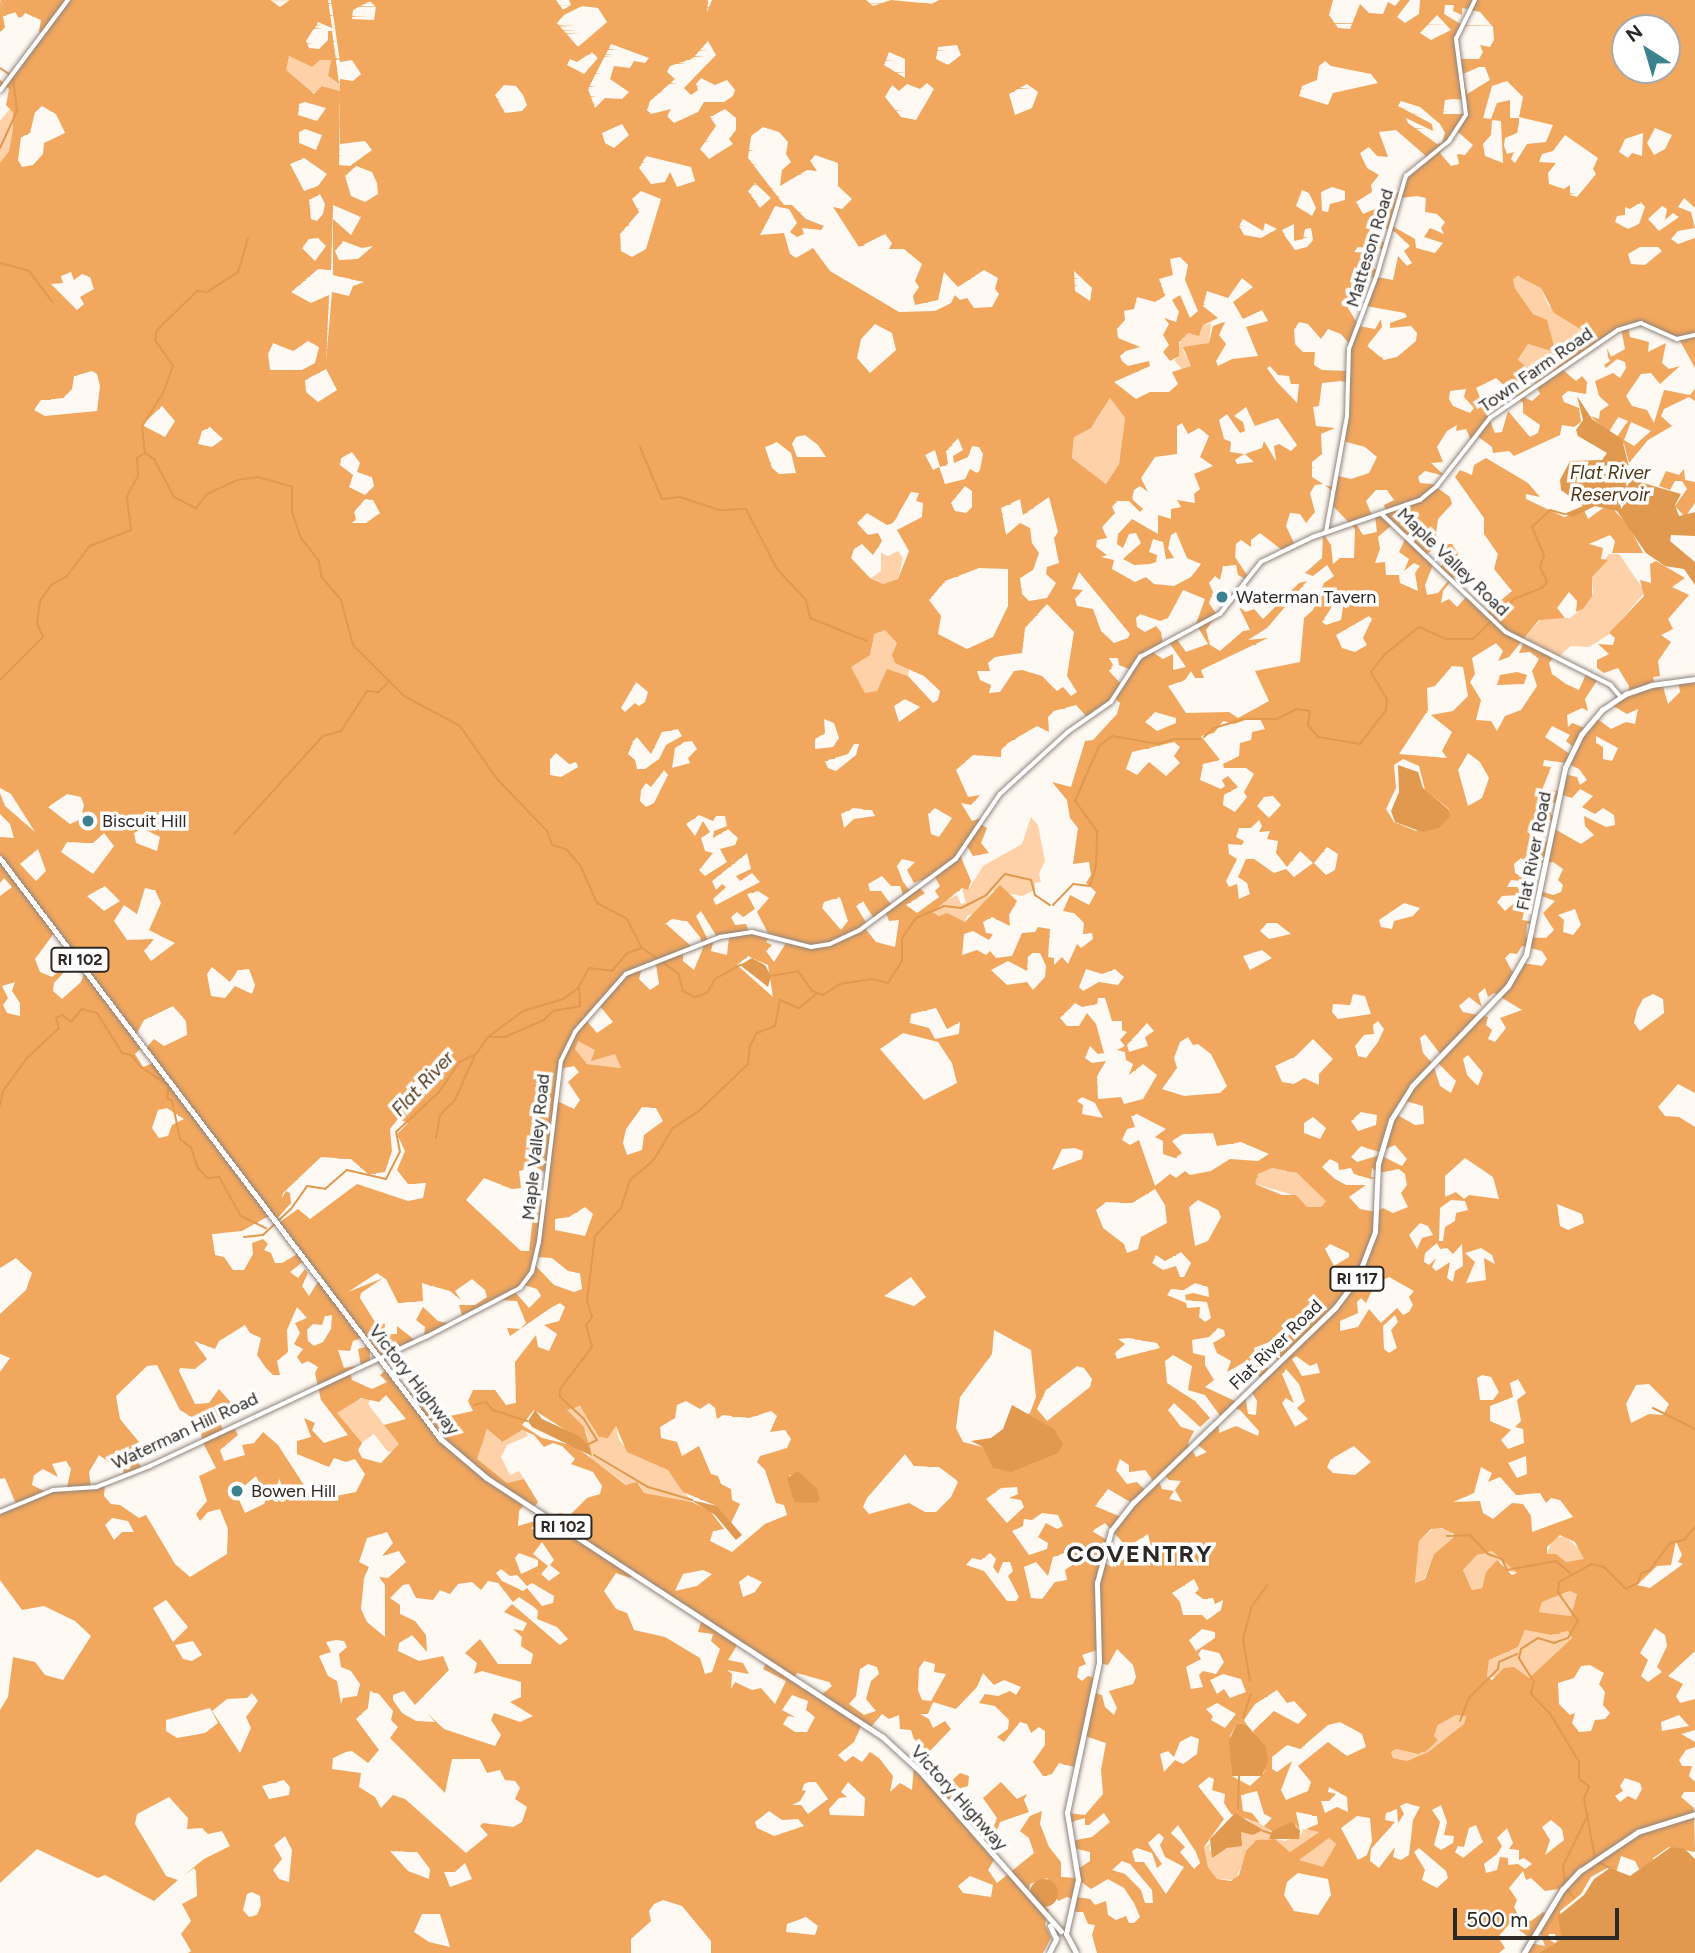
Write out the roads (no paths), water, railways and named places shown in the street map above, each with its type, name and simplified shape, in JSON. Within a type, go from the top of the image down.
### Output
[{"type":"main road","name":"Flat River Road","points":[[1051,1953],[1074,1911],[1078,1872],[1068,1833],[1068,1805],[1099,1662],[1097,1583],[1108,1538],[1133,1503],[1330,1313],[1357,1279],[1375,1232],[1378,1160],[1389,1123],[1412,1086],[1518,971],[1530,940],[1568,760],[1587,725],[1621,697],[1647,686],[1695,679]]},
{"type":"main road","name":"Victory Highway","points":[[0,858],[430,1427],[466,1463],[890,1743],[921,1772],[1075,1953]]},
{"type":"main road","points":[[1524,1953],[1574,1876],[1633,1834],[1695,1814]]},
{"type":"street","points":[[0,91],[68,0]]},
{"type":"street","name":"Matteson Road","points":[[1326,532],[1346,425],[1349,349],[1369,299],[1406,176],[1449,141],[1466,115],[1456,39],[1475,0]]},
{"type":"street","name":"Town Farm Road","points":[[1382,514],[1413,504],[1430,492],[1490,418],[1618,330],[1641,323],[1677,339],[1695,335]]},
{"type":"street","name":"Maple Valley Road","points":[[378,1359],[476,1314],[527,1281],[540,1239],[561,1061],[573,1035],[626,974],[718,938],[752,932],[813,947],[860,930],[956,859],[1000,794],[1068,732],[1111,702],[1144,654],[1220,614],[1261,562],[1326,532],[1382,514],[1506,632],[1611,685],[1621,697]]},
{"type":"street","name":"Waterman Hill Road","points":[[0,1512],[52,1490],[94,1487],[127,1476],[378,1359]]},
{"type":"water","name":"Flat River Reservoir","points":[[1577,396],[1592,419],[1622,439],[1629,467],[1643,483],[1681,494],[1675,505],[1679,516],[1695,512],[1695,536],[1671,535],[1670,541],[1695,562],[1695,585],[1684,569],[1665,566],[1646,553],[1617,511],[1595,506],[1573,517],[1564,514],[1583,506],[1561,490],[1560,480],[1570,461],[1602,460],[1607,453],[1578,436],[1576,430],[1583,420]]},
{"type":"water","points":[[1398,765],[1418,772],[1423,788],[1448,809],[1450,816],[1439,828],[1422,832],[1395,822],[1391,811],[1399,792]]},
{"type":"water","points":[[752,958],[765,965],[771,976],[768,987],[740,965]]},
{"type":"water","points":[[1012,1405],[1054,1429],[1063,1444],[1058,1453],[1011,1472],[993,1468],[983,1447],[971,1441],[991,1438],[1003,1429]]},
{"type":"water","points":[[535,1410],[542,1419],[579,1436],[589,1445],[592,1456],[532,1427],[528,1421]]},
{"type":"water","points":[[798,1471],[817,1489],[820,1499],[817,1503],[794,1502],[787,1478]]},
{"type":"water","points":[[691,1500],[717,1506],[742,1535],[736,1540],[715,1515]]},
{"type":"water","points":[[1237,1723],[1247,1725],[1266,1747],[1268,1761],[1262,1776],[1232,1776],[1229,1740]]},
{"type":"water","points":[[1235,1813],[1263,1830],[1253,1835],[1241,1832],[1242,1846],[1227,1848],[1212,1858],[1210,1839]]},
{"type":"water","points":[[1292,1822],[1300,1831],[1299,1839],[1269,1839],[1272,1831]]},
{"type":"water","points":[[1671,1847],[1685,1849],[1695,1859],[1695,1953],[1538,1953],[1562,1939],[1558,1916],[1584,1895],[1594,1879],[1610,1868],[1630,1876]]},
{"type":"water","points":[[1044,1879],[1054,1883],[1058,1893],[1054,1903],[1044,1907],[1034,1903],[1030,1893],[1034,1883]]},
{"type":"waterway","points":[[0,68],[9,74]]},
{"type":"waterway","points":[[0,148],[17,111],[13,78]]},
{"type":"waterway","points":[[248,239],[238,272],[207,292],[197,291],[157,330],[155,340],[173,366],[163,393],[142,426],[145,453],[154,459],[174,497],[196,508],[207,494],[237,480],[258,477],[292,487],[292,512],[301,538],[319,561],[321,576],[341,600],[353,645],[404,696],[460,726],[497,779],[547,831],[552,845],[566,849],[580,865],[597,903],[627,919],[642,948]]},
{"type":"waterway","points":[[0,263],[29,271],[52,302]]},
{"type":"waterway","points":[[640,447],[662,499],[680,497],[719,510],[746,509],[777,569],[806,600],[810,618],[867,641]]},
{"type":"waterway","points":[[0,680],[43,637],[37,623],[40,601],[51,585],[67,576],[90,546],[131,530],[127,496],[138,476],[137,458],[145,453]]},
{"type":"waterway","name":"Flat River","points":[[1204,737],[1214,728],[1243,719],[1277,719],[1297,709],[1310,711],[1308,725],[1318,737],[1360,744],[1386,710],[1387,699],[1371,672],[1385,654],[1419,627],[1446,639],[1473,639],[1514,599],[1543,587],[1547,582],[1540,567],[1544,555],[1532,527],[1550,510],[1564,514]]},
{"type":"waterway","points":[[234,834],[323,736],[341,731],[367,691],[379,692],[389,681]]},
{"type":"waterway","name":"Flat River","points":[[1053,905],[1073,884],[1090,886],[1096,866],[1097,831],[1075,801],[1099,746],[1112,736],[1158,744],[1174,739],[1200,739]]},
{"type":"waterway","name":"Flat River","points":[[771,976],[798,971],[812,991],[823,995],[840,984],[871,979],[888,983],[902,961],[902,938],[916,918],[944,906],[961,908],[986,895],[1005,874],[1031,880],[1035,895],[1050,905]]},
{"type":"waterway","name":"Flat River","points":[[244,1237],[263,1235],[291,1209],[307,1186],[325,1189],[347,1170],[386,1179],[400,1152],[396,1132],[439,1092],[459,1062],[476,1054],[488,1037],[523,1011],[563,999],[578,988],[589,968],[612,971],[627,953],[642,948],[678,973],[683,991],[695,997],[707,993],[715,979],[740,965]]},
{"type":"waterway","points":[[489,1037],[505,1037],[544,1020],[553,1011],[580,1006],[579,989]]},
{"type":"waterway","points":[[587,1445],[597,1440],[584,1419],[560,1397],[560,1389],[592,1347],[586,1325],[592,1317],[587,1301],[595,1236],[621,1208],[630,1180],[653,1161],[673,1128],[699,1111],[748,1064],[750,1046],[757,1033],[775,1026],[780,1000],[799,1008],[816,994]]},
{"type":"waterway","points":[[0,1105],[3,1091],[27,1058],[59,1028],[56,1018],[62,1015],[71,1022],[82,1009],[97,1013],[122,1053],[131,1055],[141,1067],[169,1086],[167,1098],[172,1101],[180,1139],[191,1148],[198,1168],[207,1178],[219,1177],[241,1216],[266,1228]]},
{"type":"waterway","points":[[436,1138],[440,1115],[455,1100],[474,1057]]},
{"type":"waterway","points":[[474,1405],[486,1402],[493,1410],[527,1421]]},
{"type":"waterway","points":[[1653,1408],[1695,1429]]},
{"type":"waterway","points":[[594,1455],[648,1487],[692,1500]]},
{"type":"waterway","points":[[1532,1679],[1519,1658],[1521,1649],[1538,1638],[1554,1643],[1568,1638],[1578,1621],[1558,1592],[1559,1582],[1591,1564],[1604,1567],[1626,1589],[1638,1583],[1641,1573],[1649,1571],[1670,1543],[1684,1540],[1695,1527]]},
{"type":"waterway","points":[[1447,1536],[1470,1535],[1488,1554],[1502,1559],[1507,1570],[1556,1561],[1570,1573]]},
{"type":"waterway","points":[[1250,1681],[1243,1639],[1252,1606],[1267,1585]]},
{"type":"waterway","points":[[1460,1721],[1469,1698],[1498,1669],[1499,1662],[1517,1654]]},
{"type":"waterway","points":[[1534,1681],[1531,1694],[1551,1715],[1579,1762],[1579,1779],[1589,1786],[1584,1799],[1595,1858]]},
{"type":"waterway","points":[[1243,1718],[1251,1694]]},
{"type":"waterway","points":[[1238,1808],[1239,1776]]},
{"type":"waterway","points":[[1565,1883],[1563,1866],[1588,1815]]},
{"type":"waterway","points":[[1263,1831],[1272,1834]]},
{"type":"waterway","points":[[1598,1862],[1610,1868]]},
{"type":"waterway","points":[[1566,1888],[1574,1898]]},
{"type":"place","name":"Waterman Tavern","points":[[1222,597]]},
{"type":"place","name":"Biscuit Hill","points":[[88,821]]},
{"type":"place","name":"Bowen Hill","points":[[237,1491]]},
{"type":"district","name":"COVENTRY","points":[[1140,1554]]}]
